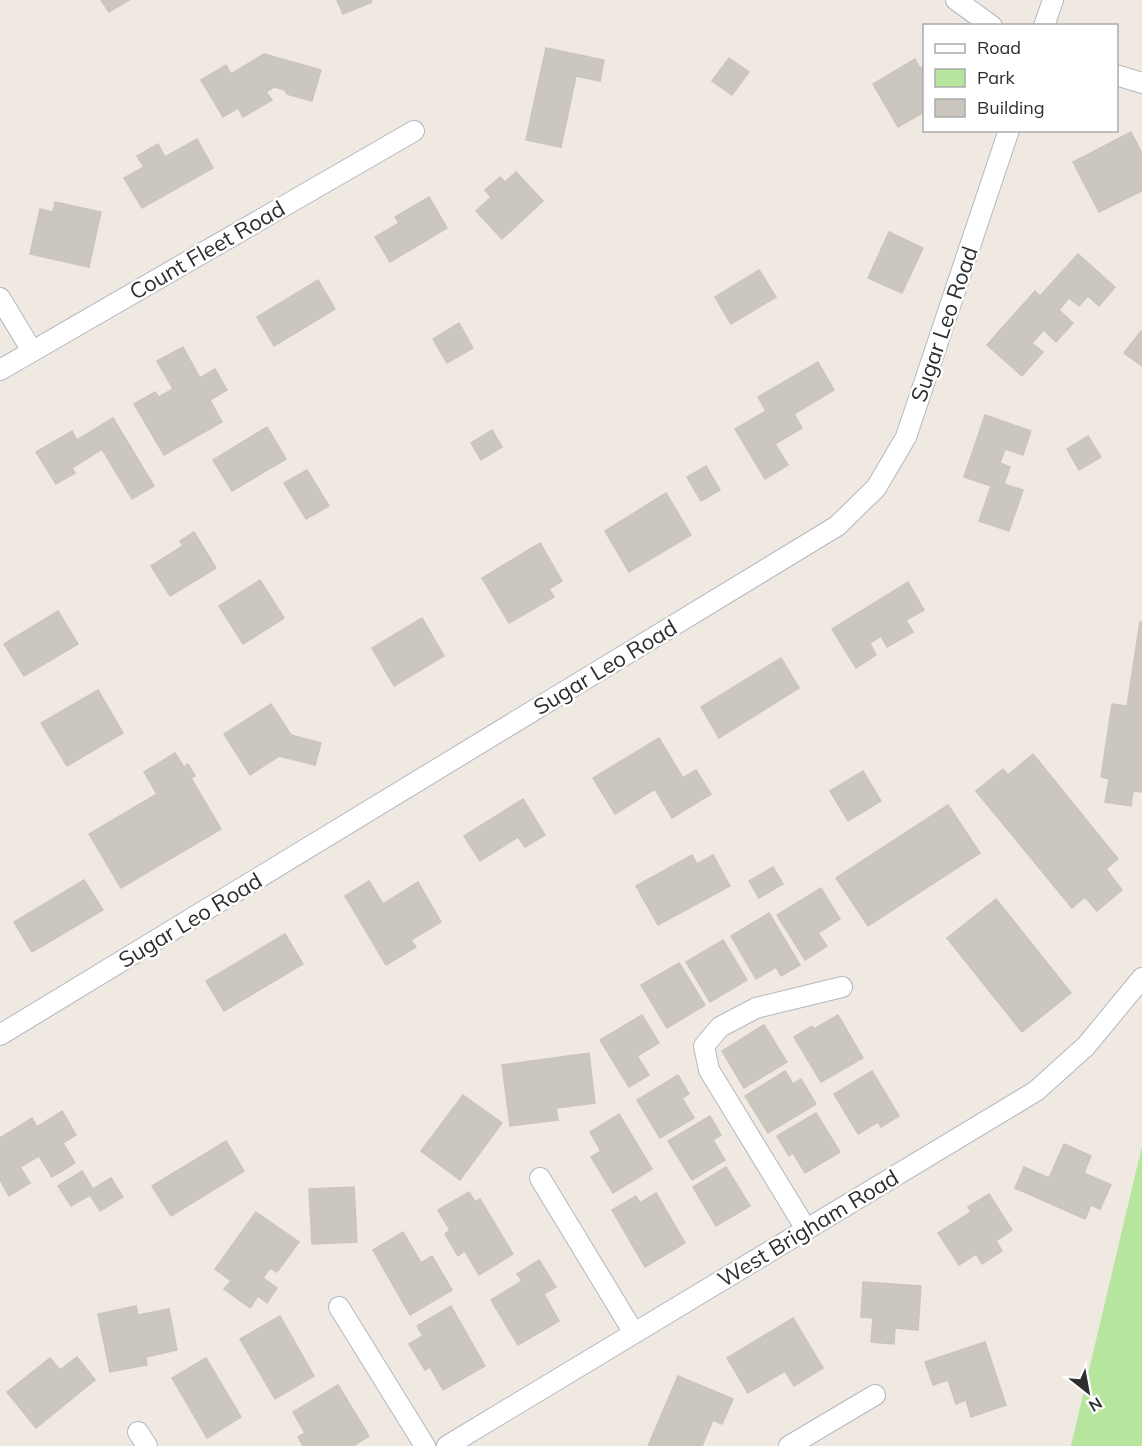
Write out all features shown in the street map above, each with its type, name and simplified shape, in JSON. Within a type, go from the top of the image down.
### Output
[{"type":"street","points":[[957,0],[989,24]]},
{"type":"street","points":[[1045,24],[1053,0]]},
{"type":"street","points":[[1118,76],[1142,83]]},
{"type":"street","name":"Count Fleet Road","points":[[0,370],[414,131]]},
{"type":"street","name":"Sugar Leo Road","points":[[0,1035],[837,526],[876,488],[906,437],[1008,132]]},
{"type":"street","points":[[0,298],[32,351]]},
{"type":"street","name":"West Brigham Road","points":[[447,1446],[1036,1091],[1086,1046],[1142,978]]},
{"type":"street","points":[[806,1229],[709,1070],[704,1046],[720,1027],[756,1008],[842,987]]},
{"type":"street","points":[[540,1178],[633,1334]]},
{"type":"street","points":[[339,1307],[425,1446]]},
{"type":"street","points":[[789,1446],[875,1395]]},
{"type":"green space","points":[[1142,1146],[1142,1446],[1071,1446]]},
{"type":"building","points":[[101,0],[129,0],[109,12]]},
{"type":"building","points":[[337,0],[371,0],[372,2],[343,14]]},
{"type":"building","points":[[546,48],[604,60],[600,81],[576,76],[561,147],[526,140]]},
{"type":"building","points":[[264,54],[321,70],[312,101],[287,94],[285,90],[274,87],[266,92],[272,100],[243,117],[238,108],[223,117],[201,80],[226,65],[231,74]]},
{"type":"building","points":[[729,58],[749,72],[732,95],[712,81]]},
{"type":"building","points":[[915,59],[920,68],[923,66],[923,113],[898,127],[873,84]]},
{"type":"building","points":[[1131,132],[1142,153],[1142,191],[1099,212],[1073,162]]},
{"type":"building","points":[[197,139],[213,168],[142,208],[124,178],[144,167],[137,156],[158,144],[165,157]]},
{"type":"building","points":[[516,172],[543,201],[502,239],[476,211],[491,197],[485,190],[500,177],[505,182]]},
{"type":"building","points":[[429,197],[447,228],[390,262],[375,237],[399,223],[395,217]]},
{"type":"building","points":[[55,202],[101,212],[89,267],[30,254],[40,209],[53,212]]},
{"type":"building","points":[[889,232],[923,248],[902,293],[868,278]]},
{"type":"building","points":[[1078,254],[1115,287],[1099,306],[1088,296],[1079,306],[1069,298],[1059,310],[1073,323],[1056,342],[1044,330],[1032,343],[1043,352],[1022,376],[987,345],[1035,291],[1040,296]]},
{"type":"building","points":[[759,270],[776,297],[731,324],[715,297]]},
{"type":"building","points":[[318,280],[335,309],[274,346],[257,317]]},
{"type":"building","points":[[459,323],[473,348],[447,363],[433,339]]},
{"type":"building","points":[[1142,331],[1142,366],[1124,353]]},
{"type":"building","points":[[183,347],[200,378],[215,369],[227,390],[210,400],[222,422],[164,455],[134,404],[155,392],[159,397],[173,389],[157,361]]},
{"type":"building","points":[[818,362],[834,390],[794,414],[802,428],[775,444],[788,465],[765,479],[735,429],[766,411],[758,397]]},
{"type":"building","points":[[985,415],[1031,431],[1023,455],[1005,449],[1000,463],[1010,467],[1004,484],[1023,490],[1009,531],[979,521],[991,486],[964,477]]},
{"type":"building","points":[[113,418],[154,486],[132,499],[102,449],[72,468],[75,473],[56,484],[36,452],[72,431],[77,440]]},
{"type":"building","points":[[267,427],[286,459],[232,491],[213,460]]},
{"type":"building","points":[[492,430],[502,447],[481,460],[471,443]]},
{"type":"building","points":[[1088,436],[1101,457],[1079,470],[1067,449]]},
{"type":"building","points":[[706,466],[720,490],[701,501],[687,477]]},
{"type":"building","points":[[307,470],[329,506],[306,519],[284,483]]},
{"type":"building","points":[[666,493],[691,535],[629,572],[605,531]]},
{"type":"building","points":[[194,532],[216,568],[170,596],[151,566],[183,546],[180,541]]},
{"type":"building","points":[[540,543],[562,581],[549,589],[554,597],[509,623],[482,578]]},
{"type":"building","points":[[260,580],[284,618],[243,644],[219,606]]},
{"type":"building","points":[[908,582],[924,610],[906,620],[913,632],[887,647],[881,636],[870,643],[876,655],[856,668],[832,629]]},
{"type":"building","points":[[58,611],[78,644],[24,676],[4,644]]},
{"type":"building","points":[[422,618],[444,656],[394,686],[372,648]]},
{"type":"building","points":[[1140,622],[1142,622],[1142,792],[1133,791],[1131,806],[1105,802],[1109,779],[1101,777],[1112,704],[1127,706]]},
{"type":"building","points":[[781,658],[799,688],[719,738],[701,707]]},
{"type":"building","points":[[98,690],[123,733],[67,766],[41,723]]},
{"type":"building","points":[[271,704],[291,735],[321,743],[315,765],[279,756],[250,775],[224,734]]},
{"type":"building","points":[[659,738],[683,778],[696,770],[711,794],[672,818],[655,789],[615,814],[593,778]]},
{"type":"building","points":[[175,753],[184,767],[188,764],[195,776],[191,778],[221,829],[121,888],[89,834],[157,794],[144,772]]},
{"type":"building","points":[[1033,754],[1118,859],[1106,869],[1122,890],[1097,911],[1085,897],[1072,908],[976,791],[1003,769],[1008,775]]},
{"type":"building","points":[[863,771],[881,801],[848,821],[830,791]]},
{"type":"building","points":[[523,799],[545,835],[525,847],[518,837],[480,861],[464,836]]},
{"type":"building","points":[[948,805],[980,853],[868,926],[836,878]]},
{"type":"building","points":[[692,855],[697,864],[713,855],[730,886],[658,925],[636,886]]},
{"type":"building","points":[[773,867],[783,884],[759,898],[749,881]]},
{"type":"building","points":[[84,880],[103,910],[32,952],[14,922]]},
{"type":"building","points":[[369,881],[383,904],[418,882],[441,922],[411,940],[416,947],[386,965],[345,896]]},
{"type":"building","points":[[821,888],[840,919],[818,933],[827,946],[805,960],[777,915]]},
{"type":"building","points":[[996,899],[1071,993],[1022,1032],[947,938]]},
{"type":"building","points":[[769,913],[800,965],[781,976],[776,967],[756,979],[731,936]]},
{"type":"building","points":[[285,934],[303,964],[224,1011],[206,981]]},
{"type":"building","points":[[723,940],[747,980],[710,1002],[686,962]]},
{"type":"building","points":[[679,963],[705,1005],[667,1028],[641,985]]},
{"type":"building","points":[[642,1015],[659,1043],[637,1056],[649,1075],[629,1087],[600,1040]]},
{"type":"building","points":[[838,1015],[863,1058],[821,1082],[794,1037]]},
{"type":"building","points":[[764,1025],[787,1062],[744,1088],[722,1051]]},
{"type":"building","points":[[589,1053],[595,1103],[556,1108],[558,1120],[510,1126],[502,1065]]},
{"type":"building","points":[[785,1071],[793,1084],[801,1079],[816,1104],[768,1133],[745,1096]]},
{"type":"building","points":[[872,1071],[899,1116],[881,1127],[878,1122],[858,1134],[834,1094]]},
{"type":"building","points":[[678,1075],[689,1094],[682,1098],[694,1118],[660,1138],[637,1100]]},
{"type":"building","points":[[463,1095],[502,1123],[460,1180],[421,1151]]},
{"type":"building","points":[[62,1111],[76,1135],[63,1143],[75,1163],[52,1177],[39,1156],[20,1167],[30,1183],[9,1196],[0,1180],[0,1138],[32,1118],[37,1127]]},
{"type":"building","points":[[816,1113],[840,1152],[805,1173],[793,1153],[789,1156],[777,1136]]},
{"type":"building","points":[[619,1114],[652,1169],[613,1193],[591,1157],[601,1151],[590,1132]]},
{"type":"building","points":[[710,1116],[721,1135],[713,1140],[725,1160],[692,1180],[668,1141]]},
{"type":"building","points":[[226,1141],[244,1171],[171,1216],[152,1186]]},
{"type":"building","points":[[1064,1144],[1091,1156],[1084,1173],[1111,1185],[1100,1209],[1091,1205],[1085,1219],[1015,1188],[1024,1167],[1049,1178]]},
{"type":"building","points":[[726,1167],[750,1206],[716,1226],[693,1187]]},
{"type":"building","points":[[82,1171],[93,1189],[111,1178],[123,1197],[100,1211],[90,1195],[71,1206],[58,1186]]},
{"type":"building","points":[[354,1187],[357,1242],[312,1244],[309,1189]]},
{"type":"building","points":[[469,1192],[475,1202],[480,1199],[513,1254],[479,1275],[465,1251],[458,1256],[445,1234],[450,1230],[438,1210]]},
{"type":"building","points":[[656,1193],[685,1243],[645,1267],[612,1210],[636,1196],[640,1203]]},
{"type":"building","points":[[989,1194],[1012,1230],[996,1241],[1002,1251],[982,1264],[976,1254],[959,1265],[938,1233],[971,1212],[968,1207]]},
{"type":"building","points":[[256,1212],[299,1242],[277,1272],[270,1268],[263,1278],[277,1288],[267,1303],[258,1296],[250,1308],[224,1289],[231,1281],[215,1269]]},
{"type":"building","points":[[403,1232],[421,1263],[432,1256],[452,1290],[410,1315],[373,1250]]},
{"type":"building","points":[[539,1260],[556,1287],[544,1294],[559,1321],[518,1345],[491,1300],[522,1281],[517,1274]]},
{"type":"building","points":[[863,1282],[921,1286],[918,1330],[895,1328],[894,1344],[871,1342],[873,1318],[861,1317]]},
{"type":"building","points":[[136,1306],[138,1315],[169,1309],[177,1350],[146,1357],[147,1365],[110,1372],[98,1314]]},
{"type":"building","points":[[451,1306],[485,1366],[443,1390],[430,1367],[425,1370],[409,1344],[423,1336],[417,1326]]},
{"type":"building","points":[[280,1316],[314,1376],[275,1399],[240,1339]]},
{"type":"building","points":[[793,1318],[823,1368],[794,1386],[785,1371],[748,1393],[727,1358]]},
{"type":"building","points":[[985,1342],[1006,1405],[971,1417],[966,1400],[956,1404],[948,1380],[933,1385],[925,1362]]},
{"type":"building","points":[[77,1357],[95,1380],[36,1428],[7,1392],[50,1358],[60,1370]]},
{"type":"building","points":[[206,1358],[241,1417],[207,1438],[172,1378]]},
{"type":"building","points":[[678,1376],[733,1399],[722,1424],[713,1420],[702,1446],[648,1446]]},
{"type":"building","points":[[338,1385],[369,1436],[353,1446],[303,1446],[298,1437],[305,1433],[293,1412]]}]
